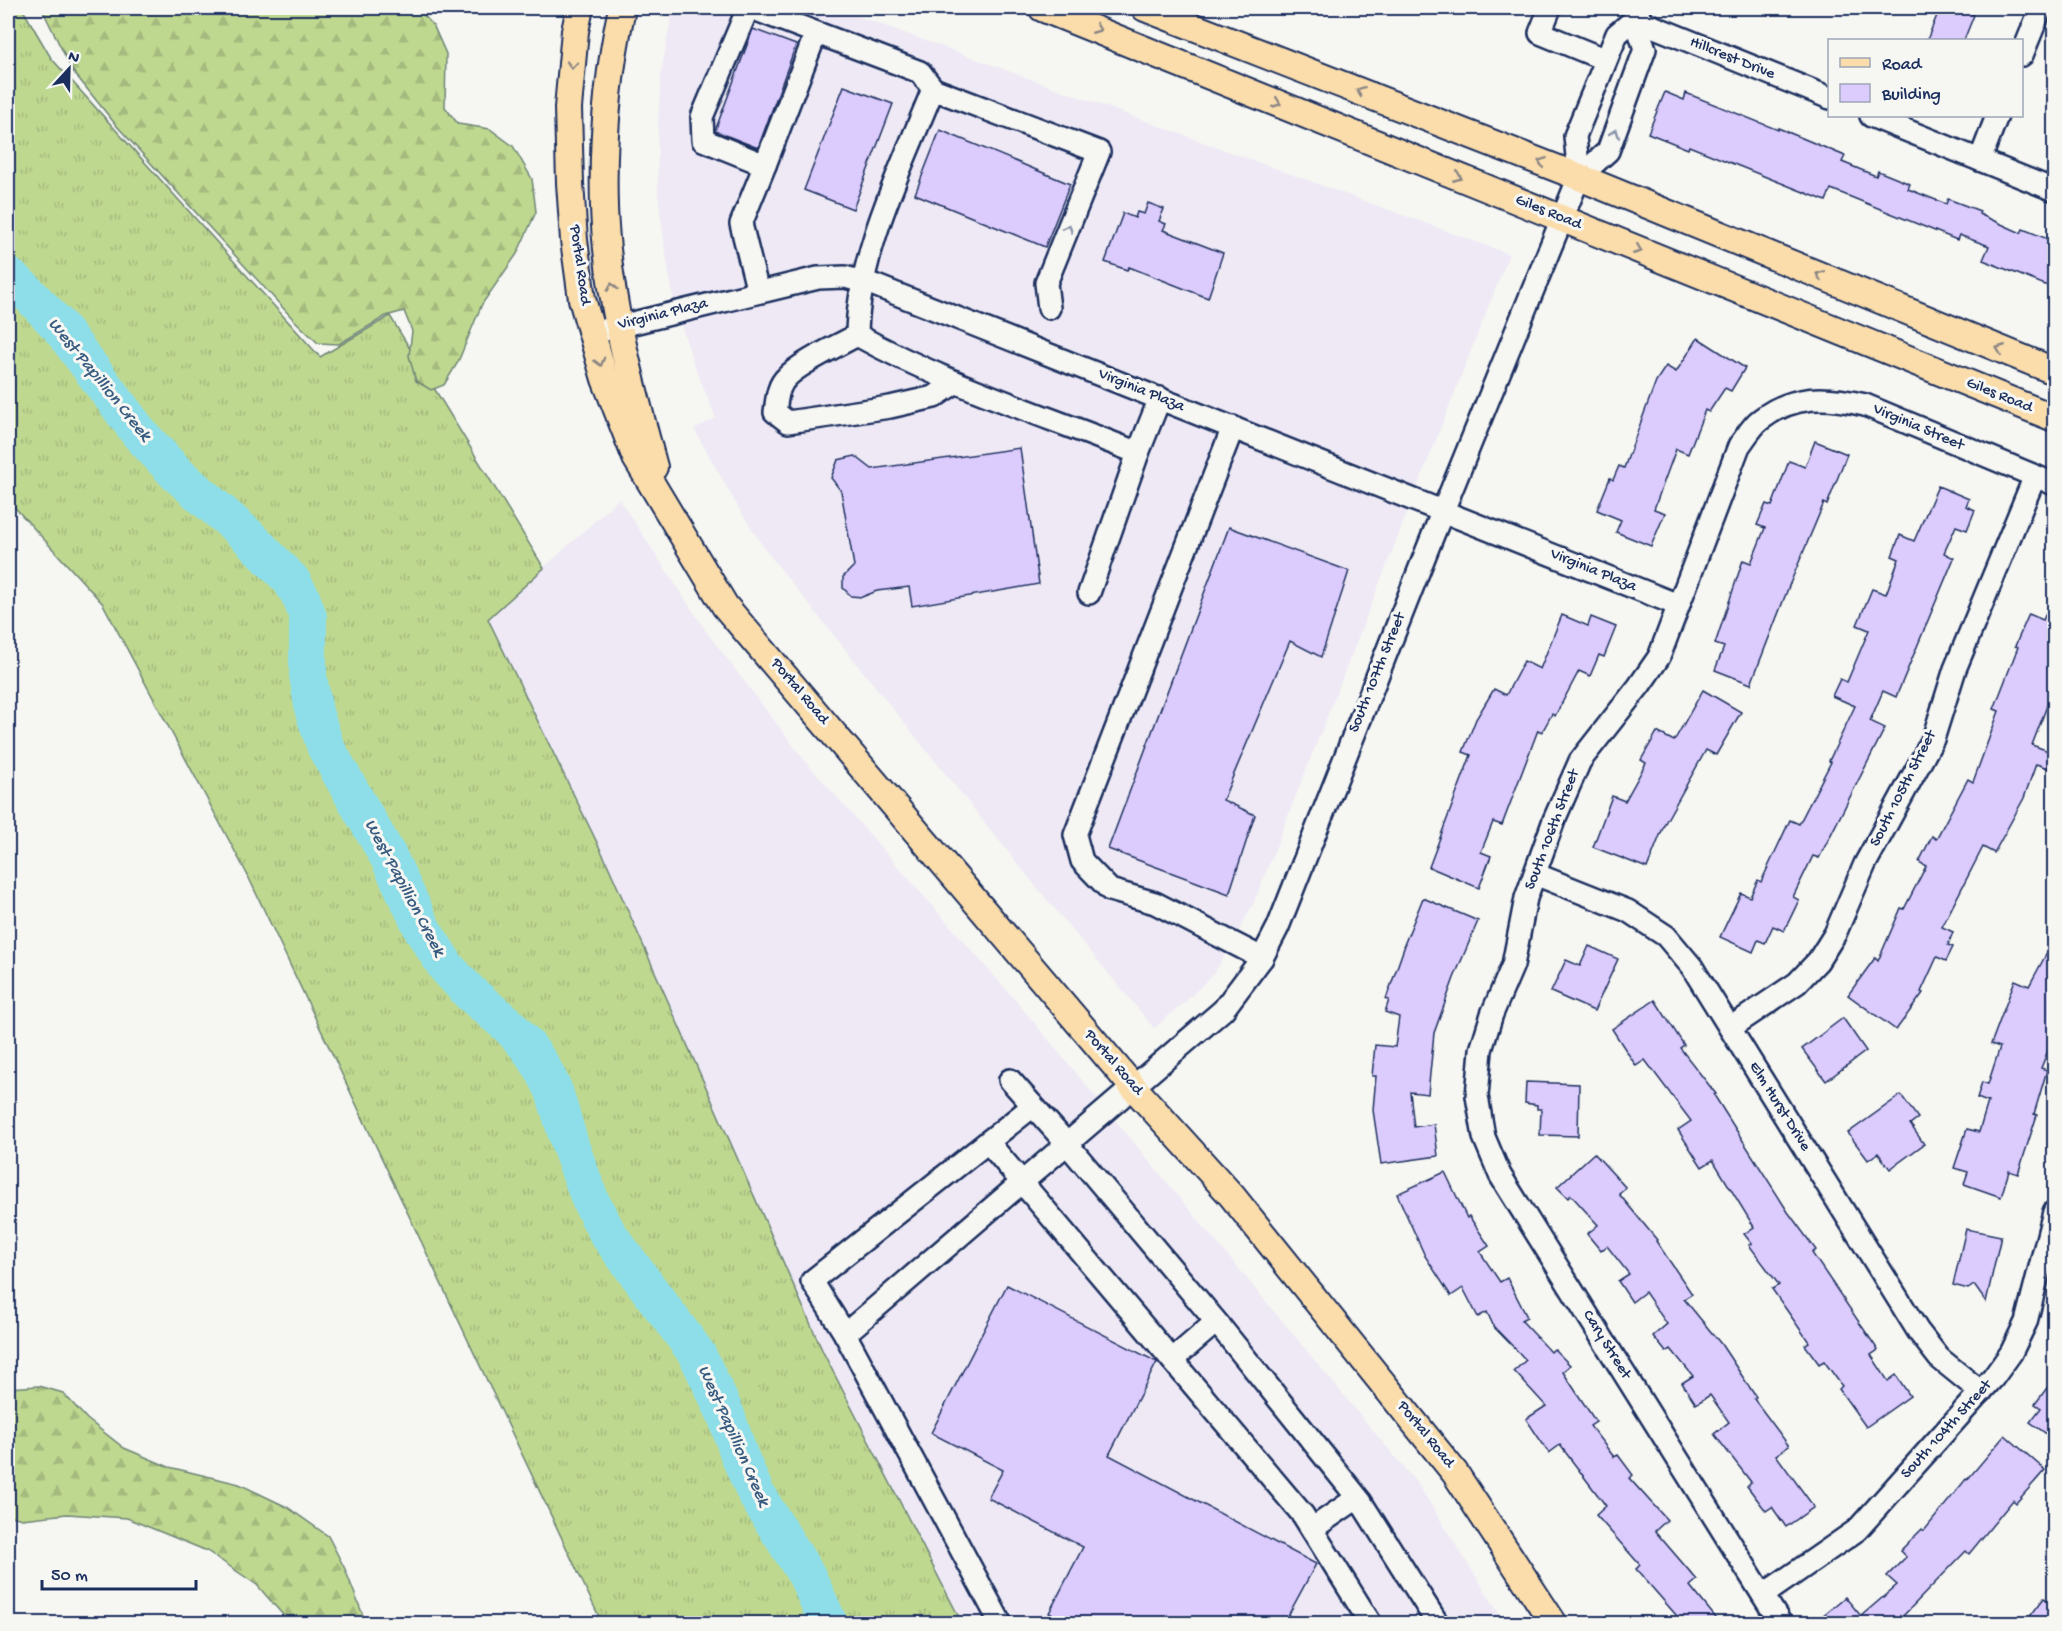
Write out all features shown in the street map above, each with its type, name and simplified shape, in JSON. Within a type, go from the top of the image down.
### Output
[{"type":"main road","name":"Portal Road","points":[[580,8],[574,31],[568,108],[574,240],[582,299],[608,388],[636,458],[725,606],[1134,1088],[1232,1196],[1455,1473],[1554,1623]]},
{"type":"main road","name":"Portal Road","points":[[622,8],[613,49],[607,100],[604,208],[610,274],[619,326],[634,394],[666,507]]},
{"type":"main road","name":"Giles Road","points":[[1042,8],[2055,418]]},
{"type":"main road","points":[[1145,8],[1579,177],[2055,371]]},
{"type":"street","points":[[765,165],[703,140],[702,117],[749,8],[920,72],[933,89],[1099,152],[1046,283],[1049,308]]},
{"type":"street","points":[[1550,8],[1540,33],[1606,60]]},
{"type":"street","points":[[2023,53],[2041,8]]},
{"type":"street","points":[[1579,177],[1608,151],[1645,49],[1637,13]]},
{"type":"street","points":[[1579,177],[1575,136],[1617,34],[1637,13]]},
{"type":"street","name":"Hillcrest Drive","points":[[1637,13],[1828,97]]},
{"type":"street","points":[[758,292],[741,224],[816,33]]},
{"type":"street","points":[[857,335],[862,282],[882,218],[933,89]]},
{"type":"street","points":[[1873,117],[2055,190]]},
{"type":"street","points":[[1980,160],[1997,117]]},
{"type":"street","name":"South 107th Street","points":[[845,1334],[1068,1145],[1222,1010],[1262,958],[1278,927],[1443,511],[1579,177]]},
{"type":"street","name":"Virginia Plaza","points":[[592,333],[818,278],[845,277],[1160,398],[1678,604]]},
{"type":"street","points":[[857,335],[886,352],[956,382],[1138,453]]},
{"type":"street","points":[[857,335],[786,377],[777,394],[776,412],[788,422],[890,407],[934,397],[956,382]]},
{"type":"street","points":[[1089,593],[1138,453],[1160,398]]},
{"type":"street","name":"Virginia Street","points":[[1777,408],[1808,399],[1835,398],[1865,405],[2055,484]]},
{"type":"street","name":"South 106th Street","points":[[1481,1050],[1492,1014],[1514,964],[1526,898],[1554,820],[1580,761],[1659,657],[1739,446],[1758,421],[1777,408]]},
{"type":"street","points":[[1233,427],[1075,835],[1082,861],[1110,890],[1155,903],[1262,958]]},
{"type":"street","name":"South 105th Street","points":[[1730,1028],[1797,983],[1818,961],[1835,934],[1865,864],[1933,739],[1955,669],[2035,476]]},
{"type":"street","name":"Elm Hurst Drive","points":[[1535,874],[1628,911],[1666,936],[1692,967],[1918,1330],[1939,1358],[1981,1392]]},
{"type":"street","name":"Cary Street","points":[[1481,1050],[1477,1096],[1484,1137],[1500,1175],[1780,1623]]},
{"type":"street","points":[[1010,1080],[1068,1145],[1216,1322],[1357,1498],[1438,1623]]},
{"type":"street","points":[[1001,1623],[845,1334],[812,1281],[1033,1106]]},
{"type":"street","points":[[988,1142],[1303,1515],[1371,1623]]},
{"type":"street","name":"South 104th Street","points":[[1763,1595],[1857,1530],[1981,1392],[2011,1353],[2026,1322],[2055,1212]]},
{"type":"street","points":[[1172,1360],[1216,1322]]},
{"type":"street","points":[[1312,1529],[1357,1498]]},
{"type":"shaded area","points":[[673,8],[836,8],[1509,254],[1254,902],[1214,973],[1154,1028],[1034,884],[767,552],[741,512],[694,429],[716,418],[694,364],[675,307],[658,192],[661,73]]},
{"type":"shaded area","points":[[619,499],[708,634],[805,761],[1016,1001],[1419,1486],[1505,1623],[962,1623],[823,1352],[606,861],[488,619]]},
{"type":"green space","points":[[8,8],[22,8],[51,58],[320,357],[390,316],[544,568],[488,619],[606,861],[823,1352],[962,1623],[602,1623],[247,874],[103,604],[8,500]]},
{"type":"green space","points":[[44,8],[418,8],[434,27],[446,54],[445,107],[458,124],[490,129],[513,146],[532,179],[536,212],[517,254],[482,304],[458,362],[444,385],[431,390],[416,381],[409,356],[412,331],[404,311],[386,316],[339,344],[318,343],[294,320],[116,125],[72,70],[43,11]]},
{"type":"green space","points":[[39,1386],[63,1393],[87,1419],[124,1448],[169,1467],[239,1484],[287,1507],[328,1536],[345,1569],[366,1623],[290,1623],[257,1585],[207,1551],[127,1518],[67,1514],[22,1519],[8,1515],[8,1388]]},
{"type":"building","points":[[1940,8],[1974,8],[1971,14],[1974,15],[1964,39],[1927,39]]},
{"type":"building","points":[[753,29],[796,45],[758,148],[715,131]]},
{"type":"building","points":[[844,86],[893,104],[853,209],[804,190]]},
{"type":"building","points":[[1665,92],[1684,100],[1686,93],[1778,130],[1778,128],[1845,156],[1842,162],[1876,176],[1878,171],[1910,184],[1908,189],[1946,204],[1948,199],[1980,211],[1979,214],[2021,233],[2023,229],[2055,242],[2055,289],[1983,260],[1989,246],[1959,235],[1957,240],[1831,189],[1826,201],[1689,146],[1688,149],[1648,133]]},
{"type":"building","points":[[940,130],[1070,184],[1045,247],[915,194]]},
{"type":"building","points":[[1148,203],[1164,209],[1159,221],[1166,224],[1163,230],[1223,253],[1208,298],[1129,267],[1127,270],[1105,262],[1123,213],[1135,218],[1137,212],[1144,214]]},
{"type":"building","points":[[1698,338],[1745,368],[1731,391],[1725,388],[1709,412],[1705,410],[1688,454],[1676,449],[1654,509],[1665,513],[1651,546],[1616,532],[1621,520],[1597,510],[1610,478],[1613,480],[1619,466],[1624,468],[1656,381],[1666,366],[1676,372]]},
{"type":"building","points":[[1815,441],[1847,454],[1827,505],[1824,503],[1789,586],[1751,684],[1715,670],[1724,647],[1715,644],[1743,560],[1751,563],[1765,528],[1757,525],[1766,504],[1772,506],[1789,461],[1805,467]]},
{"type":"building","points":[[1020,448],[1039,584],[912,606],[909,587],[877,591],[862,597],[851,596],[843,588],[843,577],[854,566],[841,491],[831,478],[838,460],[855,456],[872,469]]},
{"type":"building","points":[[1938,486],[1969,499],[1966,506],[1975,510],[1967,530],[1956,526],[1944,553],[1954,558],[1896,697],[1883,691],[1870,721],[1885,728],[1819,858],[1813,856],[1793,897],[1799,900],[1784,931],[1773,926],[1765,943],[1758,940],[1753,952],[1720,937],[1741,893],[1750,897],[1758,880],[1761,882],[1790,820],[1799,824],[1831,762],[1829,761],[1855,706],[1832,696],[1840,679],[1847,682],[1869,630],[1857,625],[1872,589],[1886,594],[1899,559],[1892,556],[1900,535],[1914,541]]},
{"type":"building","points":[[1229,527],[1349,571],[1321,657],[1290,641],[1223,800],[1255,815],[1229,894],[1108,849]]},
{"type":"building","points":[[2055,593],[2055,685],[2032,745],[2054,753],[2048,768],[2036,764],[2024,798],[1994,853],[1983,847],[1942,927],[1953,932],[1948,945],[1953,947],[1946,961],[1937,957],[1921,992],[1923,993],[1896,1030],[1848,995],[1875,958],[1878,961],[1901,908],[1904,909],[1926,866],[1919,862],[1932,836],[1936,839],[1968,779],[1973,782],[1999,711],[1994,709],[2018,647],[2015,646],[2029,614],[2043,620]]},
{"type":"building","points":[[1562,615],[1588,626],[1591,617],[1616,627],[1604,657],[1599,655],[1590,676],[1579,671],[1555,716],[1552,714],[1542,732],[1538,730],[1502,825],[1493,822],[1481,852],[1491,856],[1479,888],[1429,867],[1471,755],[1463,752],[1476,719],[1494,689],[1506,695],[1524,661],[1540,669]]},
{"type":"building","points":[[1703,690],[1741,712],[1716,755],[1706,750],[1665,823],[1647,868],[1593,847],[1612,796],[1625,801],[1646,763],[1641,760],[1657,732],[1674,741]]},
{"type":"building","points":[[1423,898],[1478,921],[1434,1033],[1428,1094],[1410,1092],[1414,1127],[1434,1124],[1438,1156],[1381,1164],[1373,1110],[1376,1076],[1372,1076],[1375,1045],[1395,1047],[1399,1017],[1385,1012],[1389,1000],[1386,999]]},
{"type":"building","points":[[2055,938],[2055,1033],[2041,1068],[2047,1070],[2034,1114],[2037,1115],[2018,1174],[2009,1171],[2001,1197],[1964,1184],[1968,1172],[1954,1168],[1967,1129],[1979,1132],[1988,1102],[1977,1098],[1982,1082],[1988,1084],[2000,1047],[1991,1044],[2015,980],[2029,986]]},
{"type":"building","points":[[1589,946],[1618,959],[1594,1011],[1551,992],[1566,960],[1580,966]]},
{"type":"building","points":[[1655,1000],[1684,1045],[1680,1048],[1716,1094],[1714,1095],[1788,1212],[1816,1250],[1812,1253],[1878,1350],[1871,1355],[1888,1381],[1896,1375],[1910,1396],[1866,1427],[1839,1389],[1842,1386],[1824,1361],[1819,1364],[1805,1345],[1809,1342],[1772,1289],[1779,1285],[1749,1245],[1752,1244],[1744,1234],[1754,1227],[1713,1160],[1702,1167],[1678,1130],[1691,1121],[1645,1060],[1636,1066],[1612,1029]]},
{"type":"building","points":[[1843,1018],[1866,1051],[1826,1081],[1802,1049]]},
{"type":"building","points":[[1526,1082],[1579,1084],[1578,1136],[1540,1135],[1541,1109],[1537,1109],[1537,1105],[1525,1103]]},
{"type":"building","points":[[1901,1095],[1918,1118],[1910,1124],[1924,1144],[1890,1169],[1878,1153],[1868,1160],[1848,1133]]},
{"type":"building","points":[[1594,1153],[1626,1188],[1619,1194],[1657,1240],[1692,1294],[1684,1299],[1721,1344],[1756,1397],[1754,1399],[1789,1446],[1776,1455],[1814,1507],[1786,1527],[1772,1507],[1766,1511],[1747,1486],[1751,1482],[1714,1434],[1729,1422],[1710,1395],[1696,1404],[1682,1383],[1693,1376],[1671,1349],[1666,1352],[1653,1336],[1667,1324],[1645,1292],[1632,1302],[1618,1281],[1629,1274],[1607,1246],[1601,1251],[1587,1234],[1598,1225],[1571,1195],[1568,1198],[1557,1187]]},
{"type":"building","points":[[1445,1172],[1467,1218],[1469,1216],[1489,1246],[1480,1252],[1500,1282],[1507,1278],[1527,1317],[1521,1320],[1551,1352],[1554,1349],[1570,1365],[1563,1372],[1596,1422],[1590,1426],[1614,1457],[1618,1455],[1633,1475],[1629,1478],[1667,1520],[1655,1531],[1697,1580],[1690,1586],[1720,1623],[1683,1623],[1636,1569],[1640,1565],[1596,1515],[1606,1506],[1560,1445],[1549,1453],[1526,1419],[1546,1406],[1514,1371],[1526,1360],[1494,1327],[1487,1312],[1478,1317],[1463,1288],[1451,1296],[1425,1256],[1397,1194]]},
{"type":"building","points":[[1966,1229],[2001,1236],[1986,1302],[1974,1285],[1968,1289],[1953,1285]]},
{"type":"building","points":[[1007,1285],[1157,1362],[1109,1455],[1316,1564],[1284,1623],[1070,1623],[1049,1613],[1083,1547],[988,1498],[1003,1470],[931,1433]]},
{"type":"building","points":[[2055,1377],[2055,1440],[2030,1422],[2041,1408],[2035,1404]]},
{"type":"building","points":[[2005,1435],[2045,1470],[2016,1503],[2013,1500],[1969,1554],[1966,1551],[1903,1616],[1910,1623],[1814,1623],[1845,1597],[1861,1616],[1897,1585],[1887,1576],[1906,1557],[1900,1551],[1922,1529],[1924,1531]]},
{"type":"building","points":[[2044,1598],[2055,1605],[2055,1623],[2025,1623]]},
{"type":"waterway","name":"West Papillion Creek","points":[[8,276],[25,290],[60,327],[140,434],[177,474],[249,537],[291,580],[301,597],[308,617],[308,675],[314,712],[326,748],[389,858],[424,932],[447,968],[470,993],[509,1026],[542,1067],[554,1091],[571,1148],[591,1202],[608,1234],[697,1354],[726,1415],[739,1455],[756,1494],[807,1576],[829,1624]]}]
